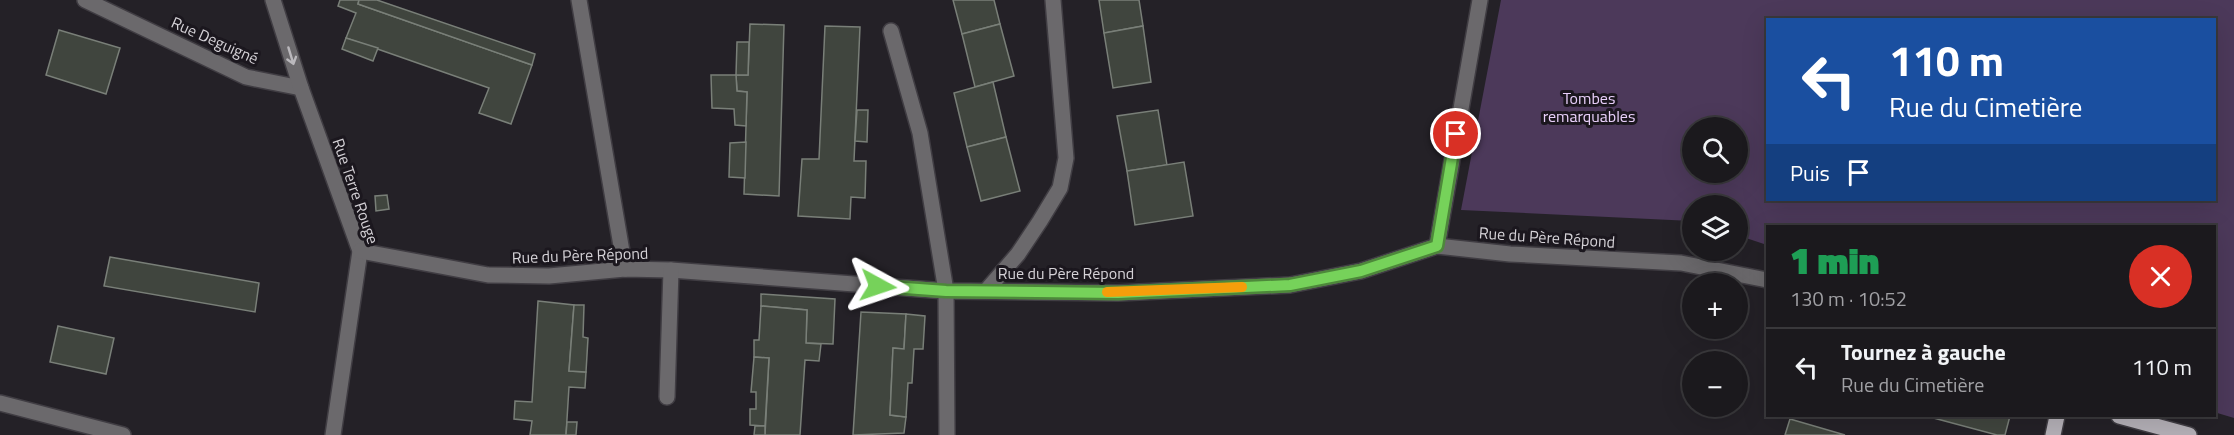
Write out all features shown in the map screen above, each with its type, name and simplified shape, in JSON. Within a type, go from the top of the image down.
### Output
[{"type":"main road","points":[[2053,435],[2057,417]]},
{"type":"main road","points":[[2122,417],[2189,435]]},
{"type":"street","name":"Rue Deguigné","points":[[85,0],[246,77],[301,88]]},
{"type":"street","name":"Rue Terre Rouge","points":[[273,0],[301,88],[360,250],[333,435]]},
{"type":"street","points":[[579,0],[626,269]]},
{"type":"street","points":[[986,291],[1017,254],[1060,188],[1066,158],[1053,0]]},
{"type":"street","points":[[1437,246],[1480,0]]},
{"type":"street","points":[[891,31],[920,132],[946,291],[947,435]]},
{"type":"street","name":"Rue du Père Répond","points":[[360,250],[488,275],[549,276],[626,269],[671,270],[946,291],[1118,293],[1290,285],[1361,271],[1437,246],[1510,254],[1681,263],[1766,280]]},
{"type":"street","points":[[666,397],[671,270]]},
{"type":"street","points":[[0,403],[123,435]]},
{"type":"green space","name":"Tombes remarquables","points":[[1501,0],[2234,0],[2234,418],[2216,413],[2216,225],[1766,225],[1766,245],[1748,239],[1748,195],[1682,195],[1682,221],[1461,210]]},
{"type":"building","points":[[340,0],[359,0],[358,4],[532,65],[511,124],[479,113],[489,88],[346,38],[356,13],[338,6]]},
{"type":"building","points":[[359,0],[377,0],[535,54],[532,65],[358,4]]},
{"type":"building","points":[[953,0],[994,0],[1000,24],[962,34]]},
{"type":"building","points":[[1099,0],[1139,0],[1143,26],[1104,33]]},
{"type":"building","points":[[750,24],[784,25],[779,196],[744,194],[747,92],[737,91],[736,75],[748,75]]},
{"type":"building","points":[[1000,24],[1014,76],[975,87],[962,34]]},
{"type":"building","points":[[825,26],[860,27],[854,161],[866,161],[865,198],[851,197],[850,219],[798,216],[802,159],[819,159]]},
{"type":"building","points":[[1143,26],[1151,82],[1113,88],[1104,33]]},
{"type":"building","points":[[59,30],[120,48],[106,94],[46,75]]},
{"type":"building","points":[[346,38],[378,48],[373,61],[342,49]]},
{"type":"building","points":[[737,42],[749,42],[748,75],[736,75]]},
{"type":"building","points":[[711,75],[736,75],[737,91],[747,92],[746,126],[735,125],[734,109],[712,108]]},
{"type":"building","points":[[993,82],[1006,137],[967,147],[954,93]]},
{"type":"building","points":[[857,110],[868,110],[867,142],[855,141]]},
{"type":"building","points":[[1158,110],[1167,165],[1127,171],[1117,116]]},
{"type":"building","points":[[1006,137],[1020,191],[981,201],[967,147]]},
{"type":"building","points":[[746,142],[745,178],[729,177],[730,143]]},
{"type":"building","points":[[1184,162],[1193,216],[1135,225],[1127,171]]},
{"type":"building","points":[[387,195],[389,209],[376,211],[375,196]]},
{"type":"building","points":[[110,257],[259,283],[255,312],[104,286]]},
{"type":"building","points":[[761,294],[835,299],[833,344],[806,343],[807,310],[761,306]]},
{"type":"building","points":[[538,301],[574,305],[569,371],[586,372],[585,388],[569,387],[566,435],[530,435],[532,421],[514,419],[515,401],[532,402]]},
{"type":"building","points":[[574,305],[584,305],[583,337],[588,338],[586,372],[569,371]]},
{"type":"building","points":[[761,306],[807,310],[806,343],[821,344],[819,361],[805,360],[800,435],[765,435],[769,358],[754,357],[754,340],[759,340]]},
{"type":"building","points":[[861,312],[906,314],[904,349],[893,348],[890,415],[906,417],[904,433],[853,435]]},
{"type":"building","points":[[906,314],[925,316],[923,349],[914,349],[912,383],[908,383],[906,417],[890,415],[893,348],[904,349]]},
{"type":"building","points":[[58,326],[114,338],[106,374],[50,362]]},
{"type":"building","points":[[754,357],[769,358],[765,426],[750,425],[750,409],[756,409],[756,392],[751,392]]},
{"type":"building","points":[[1930,417],[2010,417],[2005,435],[1997,435]]},
{"type":"building","points":[[1790,419],[1845,435],[1785,435]]},
{"type":"building","points":[[567,422],[577,422],[576,435],[566,435]]},
{"type":"building","points":[[755,426],[765,426],[765,435],[754,435]]},
{"type":"slow traffic","points":[[1107,292],[1242,287]]},
{"type":"route","points":[[878,286],[946,291],[1118,293],[1290,285],[1361,271],[1437,246],[1456,134]]}]
